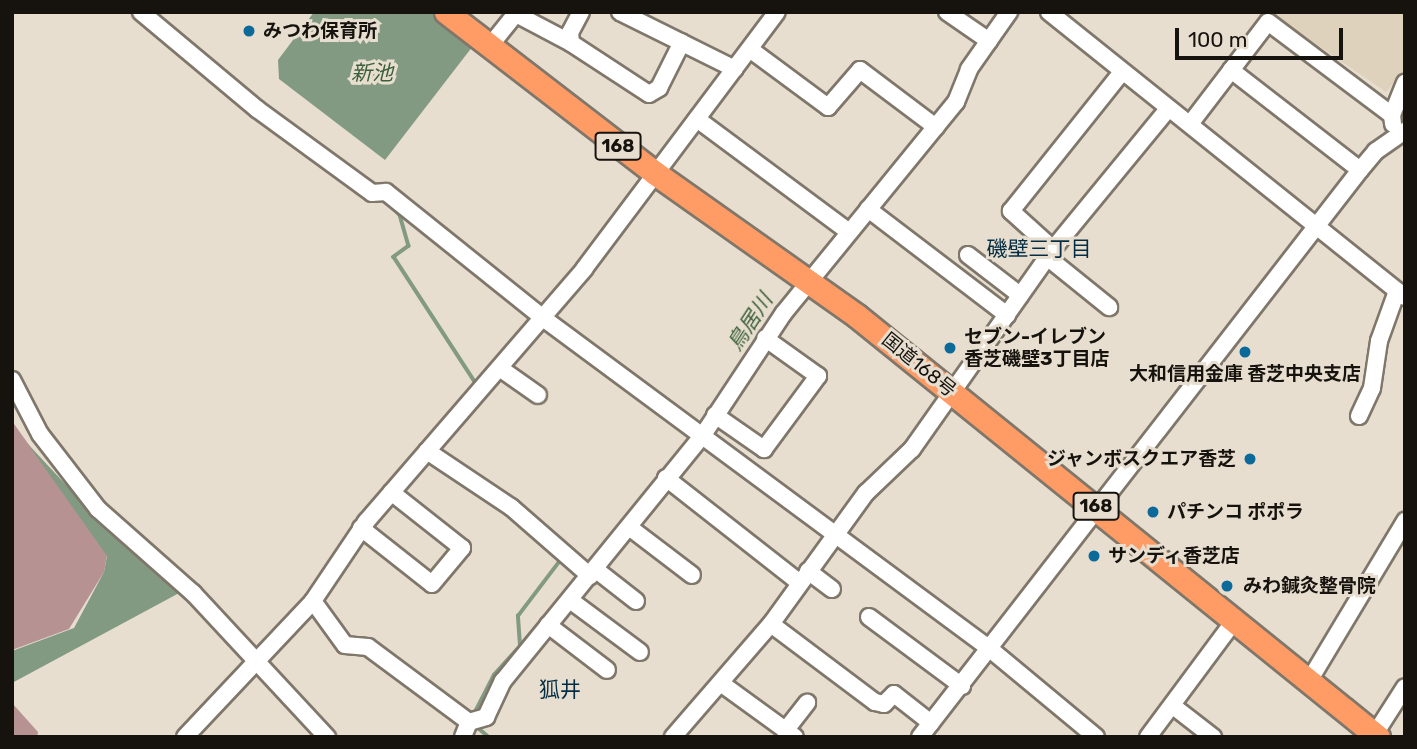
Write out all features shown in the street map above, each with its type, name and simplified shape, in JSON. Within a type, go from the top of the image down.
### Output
[{"type":"highway","name":"国道168号","points":[[446,12],[655,173],[803,276],[1097,507],[1376,736]]},
{"type":"street","points":[[141,12],[257,109],[372,193],[386,192],[543,318],[990,649],[1096,737]]},
{"type":"street","points":[[571,43],[570,33],[581,12]]},
{"type":"street","points":[[620,12],[735,69]]},
{"type":"street","points":[[184,737],[254,660],[313,601],[361,528],[543,318],[751,50],[777,12]]},
{"type":"street","points":[[947,12],[989,41]]},
{"type":"street","points":[[313,601],[345,645],[368,647],[466,729],[486,717],[503,681],[570,600],[588,571],[629,527],[699,432],[715,415],[803,276],[849,232],[956,102],[969,69],[1009,12]]},
{"type":"street","points":[[1049,12],[1167,110],[1189,124],[1401,294],[1379,341],[1372,388],[1359,416]]},
{"type":"street","points":[[489,47],[517,13],[571,43],[649,94],[659,88],[682,43]]},
{"type":"street","points":[[920,737],[1360,170],[1400,134],[1392,115],[1263,17],[1231,70],[1189,124]]},
{"type":"street","points":[[751,50],[828,107],[860,70],[936,127]]},
{"type":"street","points":[[1231,70],[1360,170]]},
{"type":"street","points":[[1109,307],[1050,253],[1011,211],[1121,73]]},
{"type":"street","points":[[1392,115],[1405,83]]},
{"type":"street","points":[[673,737],[722,684],[771,624],[866,493],[912,449],[1050,253],[1167,110]]},
{"type":"street","points":[[697,119],[849,232]]},
{"type":"street","points":[[868,209],[1007,315]]},
{"type":"street","points":[[968,255],[1020,295]]},
{"type":"street","points":[[715,415],[764,449],[818,376],[765,338]]},
{"type":"street","points":[[500,369],[538,396]]},
{"type":"street","points":[[12,380],[47,443],[98,509],[193,593],[327,737]]},
{"type":"street","points":[[425,454],[511,507],[588,571],[636,601]]},
{"type":"street","points":[[666,478],[804,577],[832,589]]},
{"type":"street","points":[[361,528],[432,584],[461,548],[391,492]]},
{"type":"street","points":[[1309,681],[1405,521]]},
{"type":"street","points":[[629,527],[692,575]]},
{"type":"street","points":[[570,600],[640,652]]},
{"type":"street","points":[[869,617],[962,686]]},
{"type":"street","points":[[1148,737],[1234,621]]},
{"type":"street","points":[[771,624],[876,702],[884,704],[894,694],[931,723]]},
{"type":"street","points":[[548,625],[607,670]]},
{"type":"street","points":[[722,684],[790,734],[807,703]]},
{"type":"street","points":[[1376,736],[1405,687]]},
{"type":"street","points":[[1173,706],[1213,737]]},
{"type":"shaded area","points":[[1269,12],[1405,12],[1405,69],[1386,92]]},
{"type":"shaded area","points":[[12,421],[107,555],[104,572],[69,629],[12,650]]},
{"type":"shaded area","points":[[12,703],[38,732],[37,737],[12,737]]},
{"type":"water","name":"新池","points":[[314,12],[438,12],[476,42],[385,160],[279,79],[278,60]]},
{"type":"water","points":[[27,443],[107,529],[181,592],[12,683],[12,651],[74,628],[104,572],[107,556]]},
{"type":"waterway","name":"鳥居川","points":[[964,64],[975,47]]},
{"type":"waterway","points":[[324,148],[351,168]]},
{"type":"waterway","points":[[390,205],[400,215],[409,246],[394,257],[477,385]]},
{"type":"waterway","name":"鳥居川","points":[[777,310],[797,282]]},
{"type":"waterway","name":"鳥居川","points":[[709,412],[759,337]]},
{"type":"waterway","name":"鳥居川","points":[[662,473],[686,444]]},
{"type":"waterway","points":[[426,459],[456,480]]},
{"type":"waterway","points":[[473,716],[494,675],[520,646],[518,616],[562,558]]},
{"type":"waterway","name":"鳥居川","points":[[520,646],[565,593]]},
{"type":"waterway","name":"鳥居川","points":[[475,725],[489,737]]},
{"type":"place","name":"みつわ保育所","points":[[249,31]]},
{"type":"place","name":"セブン-イレブン 香芝磯壁3丁目店","points":[[950,348]]},
{"type":"place","name":"大和信用金庫 香芝中央支店","points":[[1245,352]]},
{"type":"place","name":"ジャンボスクエア香芝","points":[[1250,459]]},
{"type":"place","name":"パチンコ ポポラ","points":[[1153,512]]},
{"type":"place","name":"サンディ香芝店","points":[[1094,556]]},
{"type":"place","name":"みわ鍼灸整骨院","points":[[1227,586]]},
{"type":"district","name":"磯壁三丁目","points":[[1039,249]]},
{"type":"district","name":"狐井","points":[[560,690]]}]
